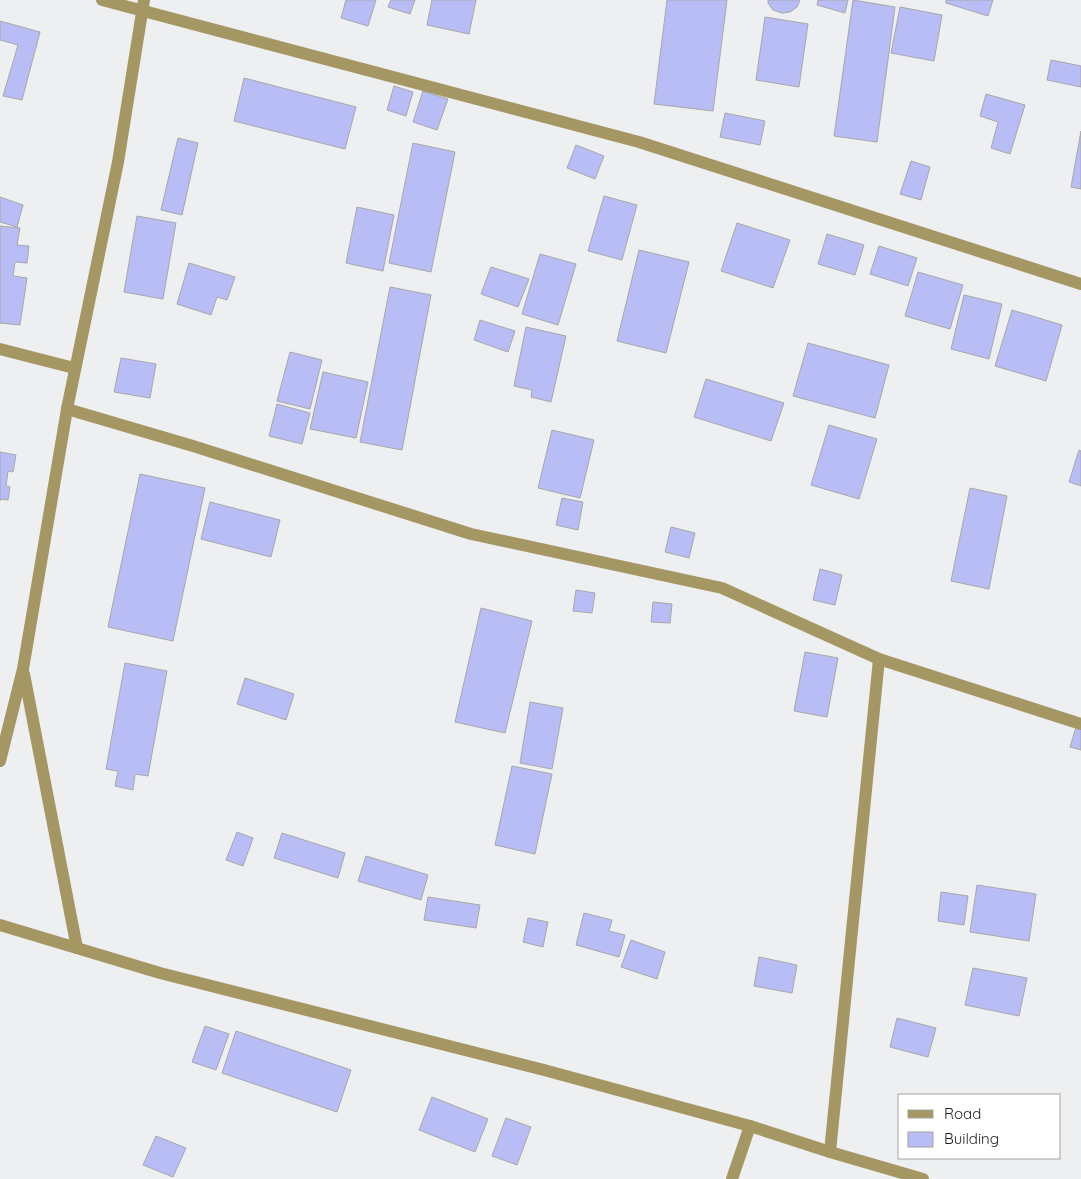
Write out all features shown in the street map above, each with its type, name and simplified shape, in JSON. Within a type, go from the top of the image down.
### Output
[{"type":"street","points":[[102,0],[143,5],[639,142],[1081,284]]},
{"type":"street","points":[[0,760],[23,669],[74,368],[118,162],[143,5]]},
{"type":"street","points":[[0,349],[74,368]]},
{"type":"street","points":[[67,409],[193,446],[471,534],[722,588],[879,659],[1081,724]]},
{"type":"street","points":[[830,1152],[879,659]]},
{"type":"street","points":[[23,669],[78,948]]},
{"type":"street","points":[[0,925],[160,973],[535,1068],[750,1126],[923,1179]]},
{"type":"street","points":[[732,1179],[750,1126]]},
{"type":"building","points":[[346,0],[376,0],[368,26],[341,18]]},
{"type":"building","points":[[391,0],[415,0],[410,14],[388,7]]},
{"type":"building","points":[[432,0],[476,0],[469,34],[427,25]]},
{"type":"building","points":[[667,0],[727,0],[713,111],[654,104]]},
{"type":"building","points":[[768,0],[800,0],[797,7],[790,12],[782,13],[773,10]]},
{"type":"building","points":[[818,0],[848,0],[845,13],[817,5]]},
{"type":"building","points":[[853,0],[895,7],[877,142],[834,136]]},
{"type":"building","points":[[946,0],[993,0],[988,16],[946,3]]},
{"type":"building","points":[[900,7],[942,15],[934,61],[891,53]]},
{"type":"building","points":[[765,17],[808,24],[799,87],[756,80]]},
{"type":"building","points":[[0,21],[40,32],[22,100],[3,96],[18,45],[0,40]]},
{"type":"building","points":[[1051,60],[1081,66],[1081,87],[1047,80]]},
{"type":"building","points":[[244,78],[356,107],[345,149],[234,121]]},
{"type":"building","points":[[394,86],[413,92],[406,116],[387,110]]},
{"type":"building","points":[[423,91],[448,99],[437,130],[413,122]]},
{"type":"building","points":[[986,94],[1025,105],[1010,154],[991,148],[998,122],[980,116]]},
{"type":"building","points":[[725,113],[765,121],[760,145],[720,137]]},
{"type":"building","points":[[1081,131],[1081,189],[1071,187]]},
{"type":"building","points":[[178,138],[198,143],[182,215],[161,210]]},
{"type":"building","points":[[413,143],[455,152],[431,272],[389,263]]},
{"type":"building","points":[[576,145],[604,156],[595,179],[567,168]]},
{"type":"building","points":[[911,161],[930,167],[921,200],[900,194]]},
{"type":"building","points":[[604,196],[637,205],[622,260],[588,251]]},
{"type":"building","points":[[0,197],[23,205],[17,227],[0,222]]},
{"type":"building","points":[[357,207],[394,215],[383,271],[346,263]]},
{"type":"building","points":[[137,216],[176,223],[163,299],[124,292]]},
{"type":"building","points":[[737,223],[790,240],[773,288],[721,271]]},
{"type":"building","points":[[0,226],[20,228],[17,245],[29,246],[27,263],[15,262],[13,276],[27,278],[20,325],[0,323]]},
{"type":"building","points":[[827,234],[864,245],[855,275],[818,264]]},
{"type":"building","points":[[879,246],[917,258],[908,286],[870,274]]},
{"type":"building","points":[[639,250],[689,262],[666,353],[617,341]]},
{"type":"building","points":[[540,254],[576,264],[558,325],[522,314]]},
{"type":"building","points":[[189,263],[235,277],[227,300],[217,297],[211,315],[177,304]]},
{"type":"building","points":[[491,267],[529,279],[518,307],[481,294]]},
{"type":"building","points":[[918,272],[963,285],[950,329],[905,316]]},
{"type":"building","points":[[390,287],[431,295],[402,450],[360,442]]},
{"type":"building","points":[[964,295],[1002,304],[989,359],[951,349]]},
{"type":"building","points":[[1012,310],[1062,325],[1046,381],[995,366]]},
{"type":"building","points":[[480,320],[515,331],[508,352],[474,340]]},
{"type":"building","points":[[526,327],[566,336],[551,402],[531,397],[532,390],[514,386]]},
{"type":"building","points":[[808,343],[889,365],[875,418],[793,396]]},
{"type":"building","points":[[290,352],[322,360],[310,409],[277,401]]},
{"type":"building","points":[[121,358],[156,364],[150,398],[114,392]]},
{"type":"building","points":[[323,372],[368,382],[356,438],[310,429]]},
{"type":"building","points":[[706,379],[784,403],[771,441],[694,417]]},
{"type":"building","points":[[277,404],[310,413],[302,444],[269,436]]},
{"type":"building","points":[[829,425],[877,439],[859,499],[811,485]]},
{"type":"building","points":[[552,430],[594,440],[580,498],[538,488]]},
{"type":"building","points":[[1079,450],[1081,451],[1081,486],[1069,482]]},
{"type":"building","points":[[0,452],[16,455],[13,472],[8,471],[6,486],[10,487],[8,500],[0,499]]},
{"type":"building","points":[[140,474],[205,488],[173,641],[108,627]]},
{"type":"building","points":[[970,488],[1007,496],[989,589],[951,581]]},
{"type":"building","points":[[562,498],[583,502],[578,530],[556,525]]},
{"type":"building","points":[[210,502],[280,520],[271,557],[201,539]]},
{"type":"building","points":[[671,527],[695,533],[689,558],[665,552]]},
{"type":"building","points":[[820,569],[842,575],[835,605],[813,600]]},
{"type":"building","points":[[576,590],[595,593],[592,613],[573,611]]},
{"type":"building","points":[[653,602],[672,604],[670,623],[651,622]]},
{"type":"building","points":[[481,608],[532,621],[505,733],[455,722]]},
{"type":"building","points":[[805,652],[838,658],[827,717],[794,711]]},
{"type":"building","points":[[125,663],[167,671],[148,776],[135,774],[133,790],[115,786],[118,771],[106,769]]},
{"type":"building","points":[[245,678],[294,694],[286,720],[237,704]]},
{"type":"building","points":[[530,702],[563,708],[552,769],[520,763]]},
{"type":"building","points":[[1076,727],[1081,729],[1081,750],[1070,747]]},
{"type":"building","points":[[512,766],[552,774],[535,854],[495,845]]},
{"type":"building","points":[[237,832],[253,838],[243,866],[226,860]]},
{"type":"building","points":[[282,833],[345,853],[338,878],[274,858]]},
{"type":"building","points":[[366,856],[428,875],[421,900],[358,881]]},
{"type":"building","points":[[977,885],[1036,894],[1029,941],[970,932]]},
{"type":"building","points":[[941,892],[968,896],[964,925],[938,921]]},
{"type":"building","points":[[428,897],[480,905],[476,928],[424,920]]},
{"type":"building","points":[[584,913],[612,920],[609,931],[625,935],[619,957],[576,945]]},
{"type":"building","points":[[528,918],[548,922],[543,947],[523,942]]},
{"type":"building","points":[[631,940],[665,952],[657,979],[621,967]]},
{"type":"building","points":[[759,957],[797,965],[792,993],[754,986]]},
{"type":"building","points":[[973,968],[1027,978],[1019,1016],[965,1005]]},
{"type":"building","points":[[897,1018],[936,1028],[928,1057],[890,1047]]},
{"type":"building","points":[[205,1026],[229,1034],[216,1070],[192,1062]]},
{"type":"building","points":[[236,1031],[351,1070],[337,1112],[222,1073]]},
{"type":"building","points":[[432,1097],[488,1119],[475,1152],[419,1130]]},
{"type":"building","points":[[506,1118],[531,1127],[517,1165],[492,1156]]},
{"type":"building","points":[[156,1136],[186,1148],[173,1177],[143,1165]]}]
